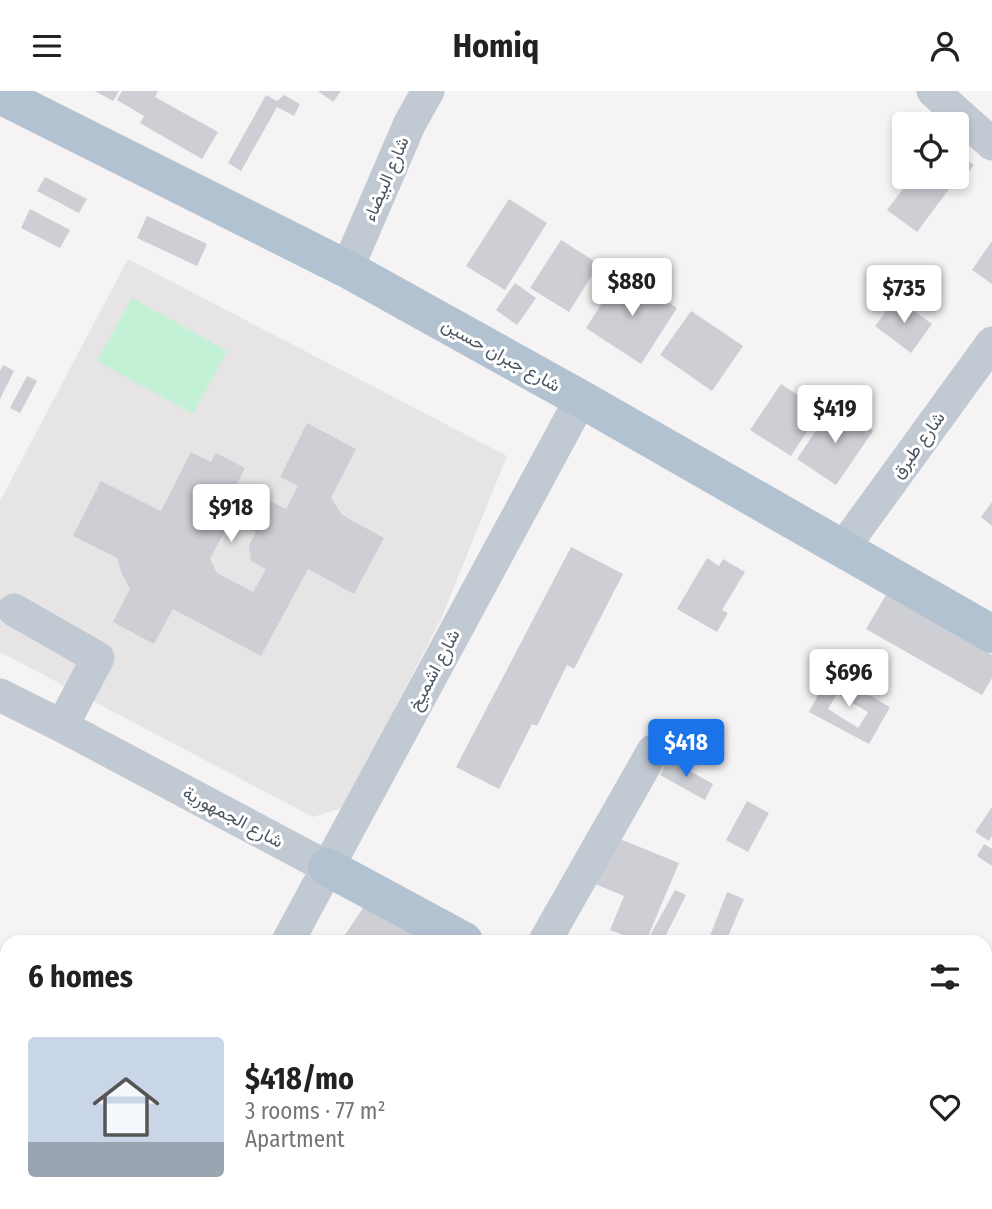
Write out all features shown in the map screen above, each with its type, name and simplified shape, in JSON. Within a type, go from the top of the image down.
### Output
[{"type":"main road","name":"شارع جبران حسين","points":[[0,95],[347,269],[992,633]]},
{"type":"main road","name":"شارع الجمهورية","points":[[327,867],[453,935]]},
{"type":"street","name":"شارع البيضاء","points":[[347,269],[410,124],[428,91]]},
{"type":"street","points":[[933,91],[992,144]]},
{"type":"street","name":"شارع طبرق","points":[[843,548],[992,343]]},
{"type":"street","name":"شارع اشميخ","points":[[291,935],[581,399]]},
{"type":"street","points":[[14,610],[98,658],[62,726]]},
{"type":"street","name":"شارع الجمهورية","points":[[0,695],[327,867]]},
{"type":"street","points":[[548,935],[653,751]]},
{"type":"shaded area","points":[[128,259],[507,456],[441,619],[344,807],[313,817],[0,652],[0,501]]},
{"type":"green space","points":[[132,298],[227,351],[193,414],[97,361]]},
{"type":"building","points":[[95,91],[119,91],[113,101]]},
{"type":"building","points":[[122,91],[158,91],[155,97],[218,132],[202,159],[140,123],[144,116],[117,100]]},
{"type":"building","points":[[318,91],[341,91],[333,102]]},
{"type":"building","points":[[266,95],[277,101],[284,95],[300,104],[294,116],[277,107],[241,171],[228,163]]},
{"type":"building","points":[[45,177],[87,199],[79,213],[37,191]]},
{"type":"building","points":[[903,189],[949,189],[917,232],[887,210]]},
{"type":"building","points":[[509,199],[547,223],[505,290],[466,266]]},
{"type":"building","points":[[30,209],[70,230],[60,248],[21,228]]},
{"type":"building","points":[[147,216],[207,244],[197,266],[137,238]]},
{"type":"building","points":[[561,240],[599,264],[569,312],[530,288]]},
{"type":"building","points":[[992,241],[992,284],[972,270]]},
{"type":"building","points":[[622,272],[677,308],[641,364],[586,328]]},
{"type":"building","points":[[515,283],[536,298],[517,325],[496,310]]},
{"type":"building","points":[[896,298],[932,324],[911,353],[875,326]]},
{"type":"building","points":[[691,311],[743,346],[712,391],[660,355]]},
{"type":"building","points":[[3,365],[14,371],[0,399],[0,371]]},
{"type":"building","points":[[27,376],[37,381],[20,413],[10,408]]},
{"type":"building","points":[[781,384],[821,410],[791,456],[750,430]]},
{"type":"building","points":[[834,404],[873,431],[836,485],[797,459]]},
{"type":"building","points":[[307,423],[356,449],[331,498],[342,515],[384,538],[354,594],[308,569],[261,656],[173,609],[154,644],[113,622],[130,589],[117,558],[73,536],[101,481],[161,511],[191,452],[211,462],[216,453],[245,468],[237,484],[286,509],[298,486],[280,477]],"holes":[[[231,519],[256,532],[249,545],[251,561],[266,569],[253,592],[217,573],[210,559]]]},
{"type":"building","points":[[992,502],[992,526],[981,517]]},
{"type":"building","points":[[571,547],[623,574],[574,669],[567,665],[537,726],[532,724],[499,789],[456,767]]},
{"type":"building","points":[[707,558],[719,566],[723,559],[745,572],[722,610],[728,613],[717,632],[677,609]]},
{"type":"building","points":[[886,595],[992,655],[992,678],[982,695],[866,629]]},
{"type":"building","points":[[830,673],[890,707],[869,744],[809,712]],"holes":[[[837,694],[868,712],[858,728],[828,709]]]},
{"type":"building","points":[[668,759],[713,784],[705,800],[660,775]]},
{"type":"building","points":[[747,801],[769,813],[748,852],[726,840]]},
{"type":"building","points":[[992,807],[992,836],[989,841],[975,832]]},
{"type":"building","points":[[615,837],[679,863],[649,935],[623,935],[610,930],[624,896],[595,884]]},
{"type":"building","points":[[984,844],[992,849],[992,866],[977,856]]},
{"type":"building","points":[[675,890],[686,895],[666,935],[650,935]]},
{"type":"building","points":[[727,892],[744,899],[729,935],[710,935]]},
{"type":"building","points":[[367,902],[416,935],[345,935]]}]
